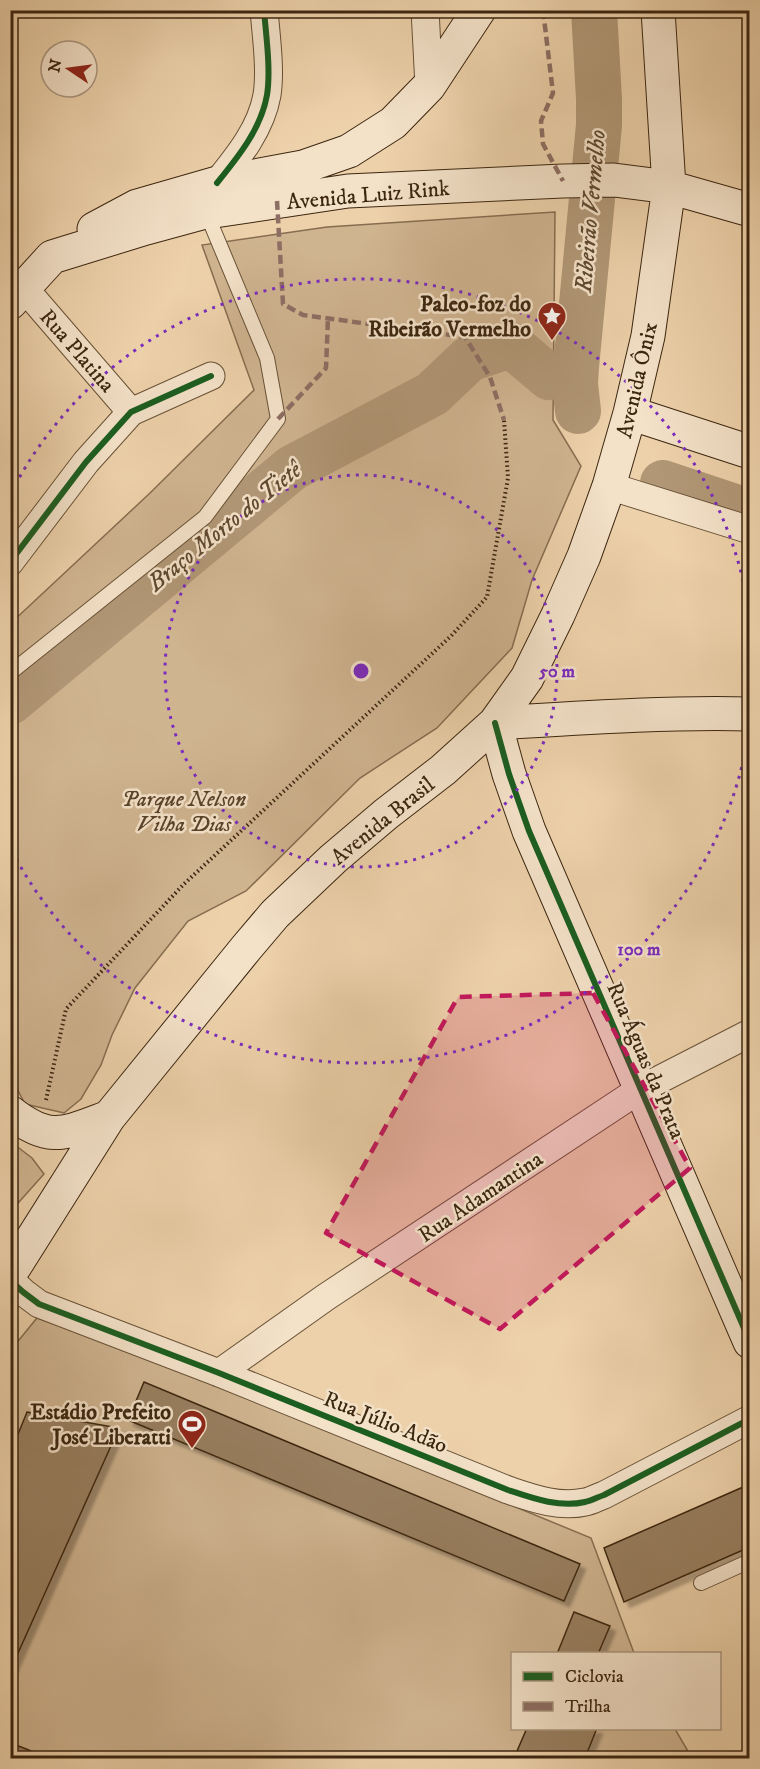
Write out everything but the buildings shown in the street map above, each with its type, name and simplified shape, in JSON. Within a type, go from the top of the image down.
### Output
[{"type":"main road","points":[[17,295],[52,257],[101,225],[137,206],[212,198],[349,152],[393,123],[429,86],[479,10]]},
{"type":"main road","name":"Avenida Ônix","points":[[495,723],[527,678],[584,556],[609,486],[630,413],[648,336],[669,187],[658,10]]},
{"type":"main road","name":"Avenida Luiz Rink","points":[[212,198],[614,180],[669,187],[750,210]]},
{"type":"main road","points":[[630,413],[750,452]]},
{"type":"main road","points":[[495,723],[682,713],[750,714]]},
{"type":"main road","name":"Rua Águas da Prata","points":[[495,723],[509,774],[529,831],[639,1090],[750,1342]]},
{"type":"main road","name":"Avenida Brasil","points":[[10,1274],[109,1117],[275,914],[333,859],[386,814],[444,770],[495,723]]},
{"type":"main road","points":[[25,1107],[30,1126],[49,1132],[64,1133],[109,1117]]},
{"type":"street","points":[[212,198],[248,141],[263,108],[268,82],[264,10]]},
{"type":"street","points":[[425,10],[429,86]]},
{"type":"street","name":"Rua Platina","points":[[17,295],[131,412]]},
{"type":"street","name":"Rua Platina","points":[[10,562],[86,462],[131,412],[211,376]]},
{"type":"street","points":[[609,486],[750,530]]},
{"type":"street","name":"Rua Adamantina","points":[[219,1373],[326,1297],[639,1090],[750,1033]]},
{"type":"street","name":"Rua Júlio Adão","points":[[10,1280],[39,1304],[535,1499],[560,1503],[585,1502],[604,1495],[750,1419]]},
{"type":"lane","points":[[10,673],[205,517],[278,418],[267,358],[212,198]]},
{"type":"lane","points":[[700,1583],[750,1561]]},
{"type":"path","points":[[25,1107],[47,1099],[66,1009],[184,884],[451,636],[488,597],[508,478],[504,420]]},
{"type":"highlighted area","points":[[593,993],[690,1168],[500,1329],[326,1233],[458,997]]},
{"type":"green space","name":"Parque Nelson Vilha Dias","points":[[555,212],[553,420],[581,466],[532,580],[512,648],[437,728],[360,778],[246,891],[188,921],[135,988],[112,1035],[101,1065],[81,1099],[64,1113],[25,1104],[11,1077],[11,623],[149,494],[254,390],[202,245],[327,227]]},
{"type":"green space","points":[[11,1142],[32,1158],[44,1174],[11,1211]]},
{"type":"green space","name":"Estádio Prefeito José Liberatti","points":[[37,1318],[156,1359],[591,1538],[634,1652],[511,1652],[511,1730],[676,1730],[692,1758],[11,1758],[10,1351]]},
{"type":"waterway","name":"Ribeirão Vermelho","points":[[578,411],[576,367],[599,125],[594,10]]},
{"type":"waterway","name":"Braço Morto do Tietê","points":[[10,702],[292,468],[432,394],[469,359],[511,345],[549,377],[576,367]]},
{"type":"waterway","name":"Ribeirão Vermelho","points":[[663,483],[750,512]]},
{"type":"marked path","points":[[543,10],[553,93],[541,121],[543,144],[563,181]]},
{"type":"marked path","points":[[277,201],[283,304],[303,315],[465,337],[490,377],[504,420]]},
{"type":"marked path","points":[[278,419],[326,368],[328,318]]},
{"type":"cycle path","points":[[217,183],[248,142],[264,107],[268,75],[264,10]]},
{"type":"cycle path","points":[[10,562],[86,462],[131,412],[211,376]]},
{"type":"cycle path","points":[[495,723],[509,774],[529,831],[750,1342]]},
{"type":"cycle path","points":[[10,1280],[39,1304],[219,1373],[508,1490],[546,1501],[575,1504],[592,1500],[750,1419]]},
{"type":"place","name":"Paleo-foz do Ribeirão Vermelho","points":[[552,342]]},
{"type":"place","name":"Estádio Prefeito José Liberatti","points":[[192,1450]]}]
